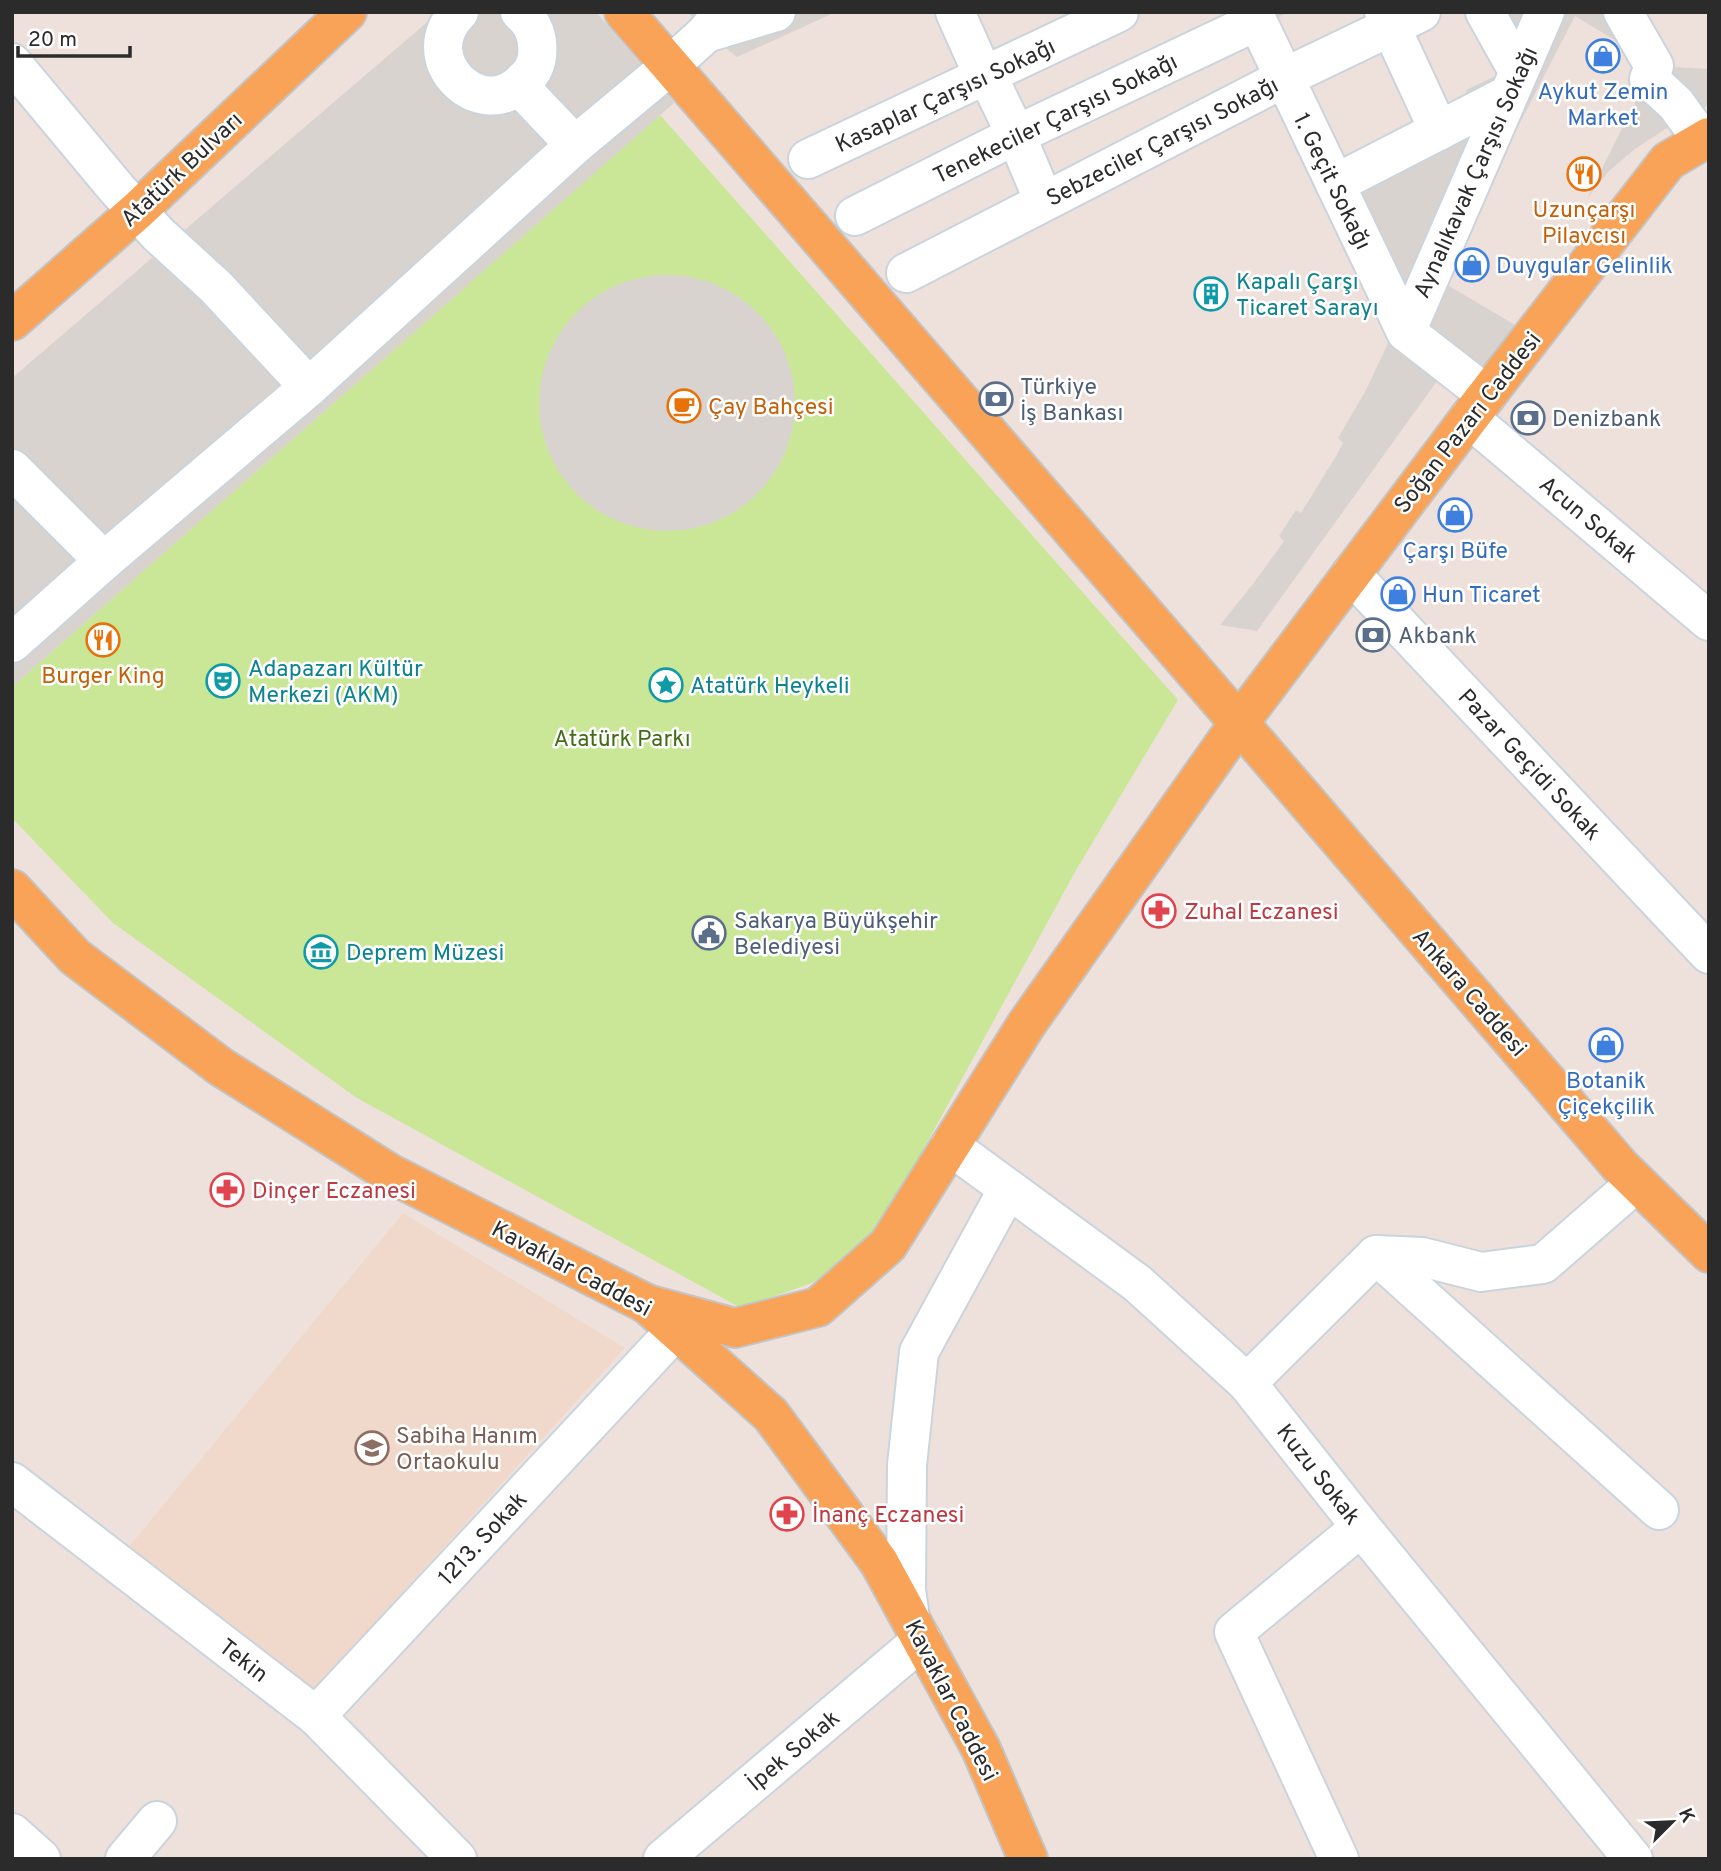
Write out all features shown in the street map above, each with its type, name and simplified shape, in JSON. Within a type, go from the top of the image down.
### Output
[{"type":"main road","name":"Atatürk Bulvarı","points":[[12,321],[138,210],[347,12]]},
{"type":"main road","name":"Ankara Caddesi","points":[[624,12],[1620,1166],[1709,1253]]},
{"type":"main road","name":"Soğan Pazarı Caddesi","points":[[647,1304],[735,1328],[818,1307],[888,1245],[1027,1025],[1239,723],[1477,407],[1668,161],[1706,139]]},
{"type":"main road","name":"Kavaklar Caddesi","points":[[12,889],[75,957],[221,1068],[391,1174],[647,1304],[771,1415],[879,1562],[981,1748],[1028,1859]]},
{"type":"street","points":[[459,12],[448,26],[443,41],[443,57],[448,71],[472,92],[488,96],[504,94],[519,86],[536,61],[538,46],[534,30],[520,12]]},
{"type":"street","points":[[12,643],[309,387],[575,145],[670,66],[715,23],[776,12]]},
{"type":"street","points":[[955,12],[1016,135],[1040,192]]},
{"type":"street","name":"Kasaplar Çarşısı Sokağı","points":[[808,159],[1119,12]]},
{"type":"street","points":[[1335,184],[1439,131],[1513,83],[1485,12]]},
{"type":"street","name":"Aynalıkavak Çarşısı Sokağı","points":[[1406,332],[1545,12]]},
{"type":"street","points":[[1623,12],[1654,66],[1649,79],[1676,104],[1706,139]]},
{"type":"street","name":"1. Geçit Sokağı","points":[[1256,15],[1406,332],[1477,407]]},
{"type":"street","name":"Tenekeciler Çarşısı Sokağı","points":[[855,216],[1256,15]]},
{"type":"street","points":[[1399,17],[1439,131]]},
{"type":"street","name":"Sebzeciler Çarşısı Sokağı","points":[[905,273],[1284,79],[1399,17]]},
{"type":"street","points":[[12,63],[158,234],[216,287],[309,387]]},
{"type":"street","points":[[519,86],[575,145]]},
{"type":"street","name":"Acun Sokak","points":[[1477,407],[1709,621]]},
{"type":"street","points":[[12,469],[104,561]]},
{"type":"street","name":"Pazar Geçidi Sokak","points":[[1351,574],[1709,954]]},
{"type":"street","name":"Kuzu Sokak","points":[[950,1146],[1137,1283],[1247,1383],[1361,1527],[1633,1859]]},
{"type":"street","points":[[1247,1383],[1376,1255],[1422,1257],[1481,1272],[1543,1264],[1636,1182]]},
{"type":"street","points":[[916,1629],[906,1590],[907,1465],[919,1352],[1007,1189]]},
{"type":"street","points":[[1376,1255],[1659,1510]]},
{"type":"street","name":"1213. Sokak","points":[[316,1716],[676,1331]]},
{"type":"street","name":"Tekin","points":[[12,1482],[316,1716],[457,1859]]},
{"type":"street","points":[[1339,1859],[1234,1632],[1361,1527]]},
{"type":"street","name":"İpek Sokak","points":[[663,1859],[916,1629]]},
{"type":"street","points":[[125,1859],[158,1821]]},
{"type":"street","points":[[12,1833],[41,1859]]},
{"type":"shaded area","points":[[439,12],[596,12],[674,103],[12,687],[12,378]]},
{"type":"shaded area","points":[[688,12],[836,12],[737,57],[706,33]]},
{"type":"shaded area","points":[[1241,12],[1289,12],[1274,19],[1292,60],[1402,31],[1439,107],[1467,94],[1466,90],[1506,71],[1473,12],[1644,12],[1654,66],[1709,69],[1709,105],[1635,149],[1609,171],[1587,199],[1642,88],[1639,75],[1618,42],[1575,16],[1439,280],[1522,329],[1477,387],[1440,377],[1257,631],[1220,625],[1284,541],[1279,536],[1296,510],[1301,513],[1336,456],[1343,443],[1338,438],[1366,390],[1391,337]],"holes":[[[1388,40],[1424,116],[1372,149],[1342,163],[1306,80]]]},
{"type":"shaded area","points":[[667,275],[716,285],[748,304],[766,322],[785,354],[795,403],[785,452],[766,484],[748,502],[716,521],[667,531],[618,521],[586,502],[568,484],[549,452],[539,403],[549,354],[568,322],[586,304],[618,285]]},
{"type":"shaded area","name":"Sabiha Hanım Ortaokulu","points":[[403,1213],[625,1348],[310,1694],[128,1548]]},
{"type":"green space","name":"Atatürk Parkı","points":[[660,115],[1178,700],[1075,872],[870,1247],[812,1283],[741,1308],[357,1098],[113,923],[12,818],[12,687]]},
{"type":"place","name":"Aykut Zemin Market","points":[[1603,56]]},
{"type":"place","name":"Uzunçarşı Pilavcısı","points":[[1584,174]]},
{"type":"place","name":"Duygular Gelinlik","points":[[1472,265]]},
{"type":"place","name":"Kapalı Çarşı Ticaret Sarayı","points":[[1211,294]]},
{"type":"place","name":"Türkiye İş Bankası","points":[[996,399]]},
{"type":"place","name":"Çay Bahçesi","points":[[684,406]]},
{"type":"place","name":"Denizbank","points":[[1528,418]]},
{"type":"place","name":"Çarşı Büfe","points":[[1455,515]]},
{"type":"place","name":"Hun Ticaret","points":[[1398,594]]},
{"type":"place","name":"Akbank","points":[[1373,635]]},
{"type":"place","name":"Burger King","points":[[103,640]]},
{"type":"place","name":"Adapazarı Kültür Merkezi (AKM)","points":[[223,681]]},
{"type":"place","name":"Atatürk Heykeli","points":[[666,685]]},
{"type":"place","name":"Zuhal Eczanesi","points":[[1159,911]]},
{"type":"place","name":"Sakarya Büyükşehir Belediyesi","points":[[709,933]]},
{"type":"place","name":"Deprem Müzesi","points":[[321,952]]},
{"type":"place","name":"Botanik Çiçekçilik","points":[[1606,1045]]},
{"type":"place","name":"Dinçer Eczanesi","points":[[227,1190]]},
{"type":"place","name":"Sabiha Hanım Ortaokulu","points":[[372,1448]]},
{"type":"place","name":"İnanç Eczanesi","points":[[787,1514]]}]
